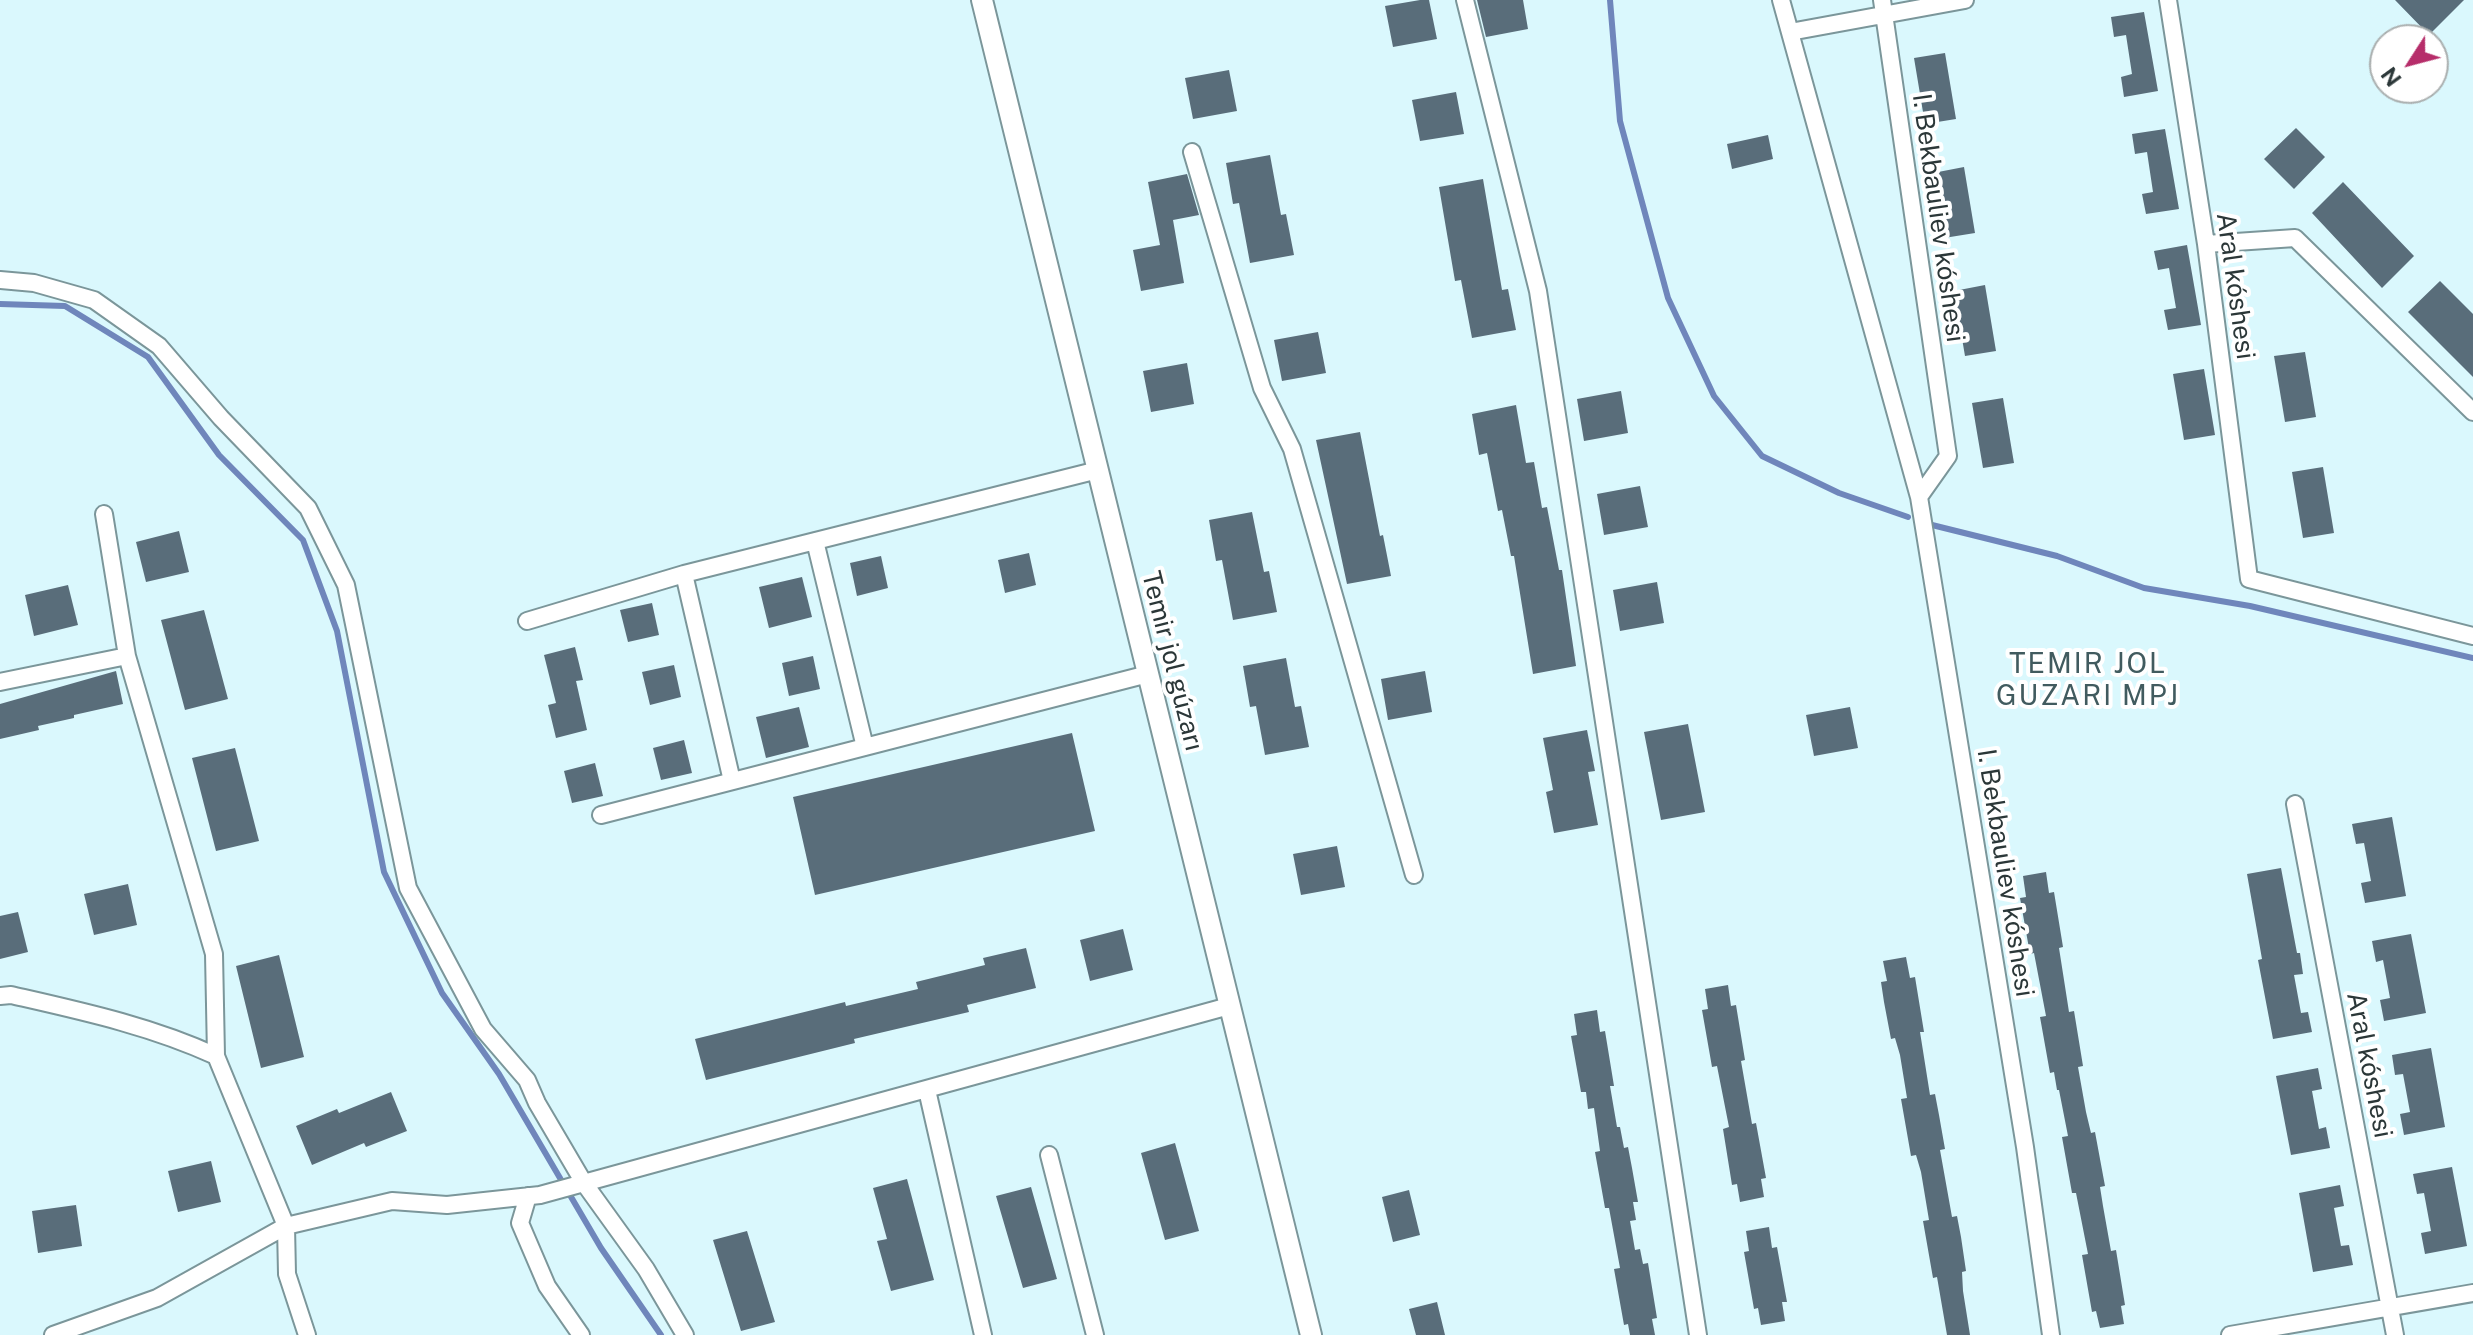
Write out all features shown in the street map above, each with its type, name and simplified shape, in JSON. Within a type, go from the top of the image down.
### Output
[{"type":"street","name":"Temir jol gúzarı","points":[[982,0],[1311,1335]]},
{"type":"street","points":[[1465,0],[1538,291],[1698,1335]]},
{"type":"street","points":[[1781,0],[1919,497]]},
{"type":"street","points":[[1790,32],[1884,8],[1965,0]]},
{"type":"street","name":"Aral kóshesi","points":[[2168,0],[2206,244],[2249,579],[2473,636]]},
{"type":"street","name":"I. Bekbauliev kóshesi","points":[[1884,8],[1948,456],[1919,497],[2025,1147],[2051,1335]]},
{"type":"street","points":[[1192,152],[1262,388],[1292,449],[1414,875]]},
{"type":"street","points":[[2206,244],[2295,238],[2473,412]]},
{"type":"street","points":[[0,280],[34,283],[94,300],[159,346],[221,418],[308,508],[346,585],[408,888],[483,1029],[527,1080],[584,1183],[646,1269],[685,1335]]},
{"type":"street","points":[[527,621],[684,574],[1098,470]]},
{"type":"street","points":[[104,514],[127,656],[214,954],[216,1056],[286,1226],[287,1274],[307,1335]]},
{"type":"street","points":[[815,541],[865,747]]},
{"type":"street","points":[[684,574],[732,781]]},
{"type":"street","points":[[0,682],[127,656]]},
{"type":"street","points":[[601,815],[1148,674]]},
{"type":"street","name":"Aral kóshesi","points":[[2295,804],[2395,1335]]},
{"type":"street","points":[[0,996],[11,995],[113,1018],[182,1040],[216,1056]]},
{"type":"street","points":[[53,1335],[157,1298],[286,1226],[392,1201],[447,1205],[534,1195],[1229,1006]]},
{"type":"street","points":[[927,1090],[983,1335]]},
{"type":"street","points":[[1049,1155],[1095,1335]]},
{"type":"street","points":[[534,1195],[520,1223],[547,1286],[581,1335]]},
{"type":"street","points":[[2230,1335],[2473,1293]]},
{"type":"building","points":[[1429,0],[1437,39],[1393,47],[1385,6]]},
{"type":"building","points":[[1477,0],[1523,0],[1528,29],[1486,37]]},
{"type":"building","points":[[2395,0],[2464,0],[2440,24],[2418,24]]},
{"type":"building","points":[[2144,12],[2158,91],[2124,97],[2121,77],[2132,74],[2126,35],[2114,37],[2111,17]]},
{"type":"building","points":[[1945,53],[1956,119],[1925,124],[1914,58]]},
{"type":"building","points":[[1229,70],[1237,111],[1193,119],[1185,78]]},
{"type":"building","points":[[1456,92],[1464,134],[1420,141],[1412,100]]},
{"type":"building","points":[[2296,128],[2325,157],[2294,189],[2264,159]]},
{"type":"building","points":[[2165,129],[2179,209],[2146,214],[2142,194],[2153,192],[2147,152],[2135,154],[2132,134]]},
{"type":"building","points":[[1768,135],[1773,159],[1732,169],[1727,144]]},
{"type":"building","points":[[1270,155],[1281,215],[1286,214],[1294,255],[1250,263],[1239,203],[1233,204],[1226,163]]},
{"type":"building","points":[[1964,167],[1975,233],[1944,238],[1933,173]]},
{"type":"building","points":[[1187,174],[1199,215],[1173,220],[1184,283],[1141,291],[1133,250],[1160,245],[1148,182]]},
{"type":"building","points":[[1483,179],[1502,290],[1508,289],[1516,330],[1472,338],[1461,280],[1455,281],[1439,187]]},
{"type":"building","points":[[2343,182],[2414,256],[2382,288],[2312,213]]},
{"type":"building","points":[[2187,245],[2201,325],[2168,330],[2164,310],[2176,308],[2169,268],[2158,270],[2154,251]]},
{"type":"building","points":[[2440,281],[2473,314],[2473,377],[2408,312]]},
{"type":"building","points":[[1985,285],[1996,351],[1965,356],[1954,291]]},
{"type":"building","points":[[1318,332],[1326,373],[1282,381],[1274,340]]},
{"type":"building","points":[[2305,352],[2316,417],[2285,422],[2274,356]]},
{"type":"building","points":[[1187,363],[1194,404],[1151,412],[1143,371]]},
{"type":"building","points":[[2204,369],[2215,435],[2184,440],[2173,374]]},
{"type":"building","points":[[1621,391],[1628,433],[1584,441],[1577,399]]},
{"type":"building","points":[[2003,398],[2014,463],[1983,468],[1972,403]]},
{"type":"building","points":[[1516,405],[1526,463],[1534,462],[1542,508],[1547,507],[1559,570],[1562,570],[1576,666],[1533,674],[1514,556],[1511,556],[1502,510],[1498,511],[1487,453],[1479,455],[1472,414]]},
{"type":"building","points":[[1360,432],[1391,576],[1347,584],[1316,440]]},
{"type":"building","points":[[2323,467],[2334,533],[2303,538],[2292,472]]},
{"type":"building","points":[[1640,486],[1648,527],[1604,535],[1597,494]]},
{"type":"building","points":[[1252,512],[1264,572],[1269,571],[1277,612],[1233,620],[1222,560],[1216,561],[1209,520]]},
{"type":"building","points":[[179,531],[189,572],[146,582],[136,542]]},
{"type":"building","points":[[1029,553],[1036,585],[1005,593],[998,560]]},
{"type":"building","points":[[881,556],[888,588],[857,596],[850,563]]},
{"type":"building","points":[[802,577],[812,617],[769,628],[759,587]]},
{"type":"building","points":[[1657,582],[1664,623],[1620,631],[1613,590]]},
{"type":"building","points":[[68,585],[78,625],[34,636],[25,595]]},
{"type":"building","points":[[652,603],[659,635],[628,642],[620,610]]},
{"type":"building","points":[[204,610],[228,699],[185,710],[161,620]]},
{"type":"building","points":[[575,647],[583,680],[576,681],[587,730],[556,738],[548,705],[556,703],[544,655]]},
{"type":"building","points":[[813,656],[820,689],[789,696],[782,663]]},
{"type":"building","points":[[1286,658],[1295,707],[1301,706],[1309,747],[1265,755],[1256,706],[1250,707],[1243,666]]},
{"type":"building","points":[[674,665],[681,697],[650,705],[642,672]]},
{"type":"building","points":[[116,671],[123,704],[74,715],[74,718],[38,726],[39,730],[0,739],[0,704]]},
{"type":"building","points":[[1425,671],[1432,712],[1388,720],[1381,679]]},
{"type":"building","points":[[799,707],[809,747],[766,758],[756,717]]},
{"type":"building","points":[[1850,707],[1858,748],[1814,756],[1806,715]]},
{"type":"building","points":[[1688,724],[1705,812],[1661,820],[1644,732]]},
{"type":"building","points":[[1587,730],[1595,771],[1588,772],[1598,825],[1554,833],[1546,792],[1553,790],[1543,738]]},
{"type":"building","points":[[1072,733],[1095,831],[815,895],[793,797]]},
{"type":"building","points":[[684,740],[692,773],[661,780],[653,748]]},
{"type":"building","points":[[235,748],[259,841],[216,851],[192,758]]},
{"type":"building","points":[[595,763],[603,796],[572,803],[564,771]]},
{"type":"building","points":[[2392,817],[2406,896],[2365,903],[2361,883],[2371,881],[2364,843],[2356,844],[2352,824]]},
{"type":"building","points":[[1337,846],[1345,887],[1301,895],[1293,854]]},
{"type":"building","points":[[2281,868],[2303,974],[2294,975],[2301,1013],[2308,1012],[2312,1032],[2273,1039],[2258,960],[2262,959],[2247,874]]},
{"type":"building","points":[[2046,872],[2049,893],[2054,892],[2069,1012],[2074,1011],[2083,1066],[2078,1067],[2091,1133],[2095,1132],[2105,1186],[2100,1187],[2103,1206],[2111,1251],[2116,1250],[2125,1305],[2121,1306],[2124,1324],[2100,1328],[2096,1311],[2092,1312],[2082,1255],[2088,1254],[2062,1137],[2068,1136],[2054,1072],[2050,1073],[2040,1017],[2046,1016],[2020,898],[2026,897],[2023,876]]},
{"type":"building","points":[[128,884],[137,925],[94,935],[84,894]]},
{"type":"building","points":[[18,912],[28,952],[0,959],[0,916]]},
{"type":"building","points":[[1123,929],[1133,970],[1090,981],[1080,940]]},
{"type":"building","points":[[2411,934],[2426,1013],[2384,1021],[2380,1000],[2390,998],[2383,960],[2376,962],[2372,941]]},
{"type":"building","points":[[1026,948],[1036,988],[967,1005],[969,1012],[854,1039],[855,1043],[706,1080],[695,1039],[845,1002],[846,1006],[918,989],[916,982],[985,965],[983,958]]},
{"type":"building","points":[[279,955],[304,1057],[261,1068],[236,966]]},
{"type":"building","points":[[1906,957],[1910,978],[1915,977],[1930,1095],[1935,1094],[1945,1149],[1940,1150],[1952,1217],[1957,1216],[1961,1237],[1966,1271],[1962,1272],[1963,1291],[1970,1335],[1947,1335],[1923,1221],[1929,1220],[1921,1172],[1916,1155],[1911,1156],[1901,1099],[1907,1098],[1900,1055],[1895,1038],[1891,1039],[1884,1002],[1881,982],[1887,981],[1883,961]]},
{"type":"building","points":[[1728,985],[1731,1006],[1736,1005],[1745,1060],[1741,1061],[1752,1124],[1756,1123],[1766,1178],[1761,1179],[1764,1197],[1740,1202],[1737,1184],[1732,1185],[1723,1129],[1729,1127],[1717,1066],[1712,1067],[1702,1010],[1708,1009],[1705,989]]},
{"type":"building","points":[[1597,1010],[1600,1032],[1605,1031],[1617,1127],[1620,1127],[1624,1148],[1628,1147],[1632,1168],[1638,1202],[1633,1202],[1636,1220],[1630,1221],[1635,1250],[1640,1249],[1643,1264],[1648,1263],[1657,1318],[1652,1319],[1655,1335],[1630,1335],[1628,1324],[1624,1325],[1614,1269],[1620,1268],[1595,1152],[1600,1151],[1594,1108],[1588,1109],[1586,1092],[1581,1092],[1571,1036],[1577,1035],[1574,1014]]},
{"type":"building","points":[[2431,1048],[2445,1127],[2404,1135],[2400,1114],[2410,1112],[2403,1074],[2395,1075],[2392,1055]]},
{"type":"building","points":[[2318,1068],[2322,1089],[2312,1091],[2319,1129],[2326,1127],[2330,1148],[2291,1155],[2276,1076]]},
{"type":"building","points":[[391,1092],[407,1131],[366,1147],[364,1143],[312,1165],[296,1126]]},
{"type":"building","points":[[1175,1143],[1199,1231],[1165,1240],[1141,1153]]},
{"type":"building","points":[[211,1161],[221,1202],[178,1212],[168,1171]]},
{"type":"building","points":[[2452,1167],[2467,1246],[2425,1254],[2421,1233],[2431,1231],[2424,1193],[2417,1194],[2413,1174]]},
{"type":"building","points":[[907,1179],[934,1280],[891,1291],[877,1241],[887,1239],[873,1188]]},
{"type":"building","points":[[2340,1185],[2344,1206],[2334,1208],[2341,1246],[2349,1245],[2353,1265],[2313,1272],[2299,1193]]},
{"type":"building","points":[[1031,1187],[1057,1279],[1023,1288],[996,1196]]},
{"type":"building","points":[[1409,1190],[1420,1235],[1393,1242],[1382,1197]]},
{"type":"building","points":[[76,1205],[82,1246],[38,1253],[32,1211]]},
{"type":"building","points":[[1769,1227],[1772,1248],[1777,1247],[1787,1302],[1782,1302],[1785,1321],[1761,1325],[1758,1308],[1754,1309],[1744,1252],[1749,1251],[1746,1231]]},
{"type":"building","points":[[747,1231],[775,1322],[741,1331],[713,1240]]},
{"type":"building","points":[[1437,1302],[1445,1335],[1416,1335],[1409,1309]]},
{"type":"waterway","points":[[1610,0],[1620,121],[1668,298],[1714,396],[1762,456],[1839,493],[1908,517]]},
{"type":"waterway","points":[[0,304],[65,306],[148,357],[219,455],[303,540],[337,631],[384,872],[442,993],[499,1074],[601,1248],[661,1335]]},
{"type":"waterway","points":[[1932,525],[2057,556],[2144,588],[2250,606],[2473,658]]},
{"type":"district","name":"TEMIR JOL GUZARI MPJ","points":[[2088,680]]}]
